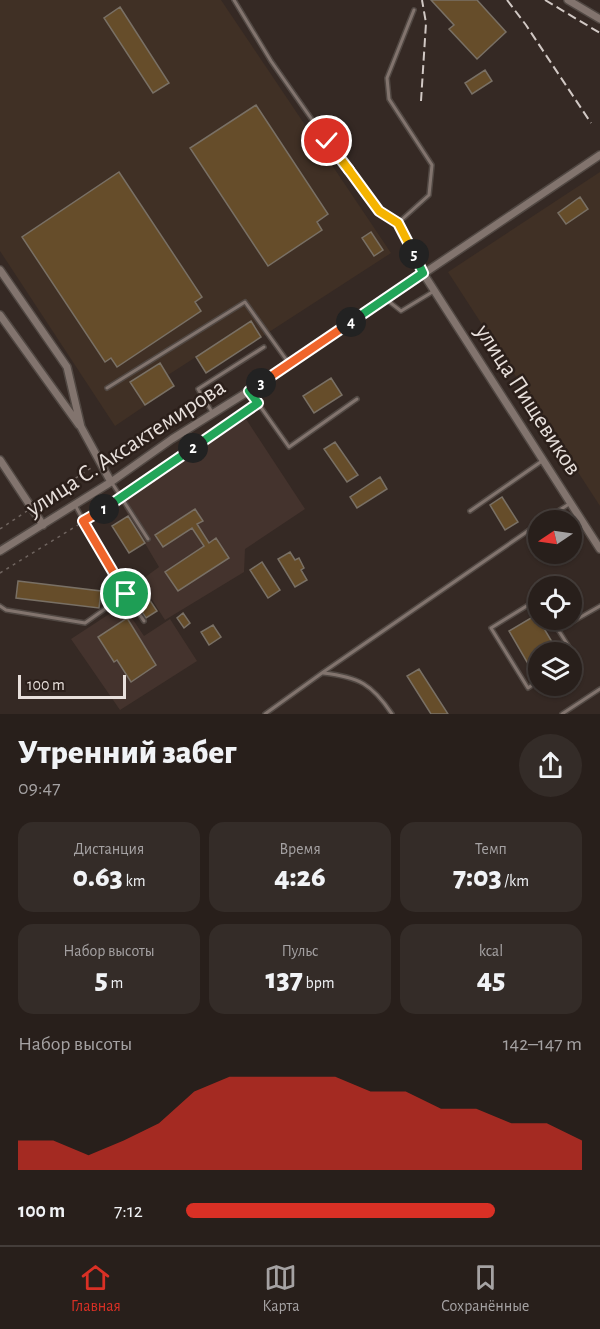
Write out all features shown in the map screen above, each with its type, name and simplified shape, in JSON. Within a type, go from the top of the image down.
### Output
[{"type":"street","points":[[568,0],[600,19]]},
{"type":"street","name":"улица С. Аксактемирова","points":[[0,551],[111,482],[172,439],[249,391],[600,155]]},
{"type":"street","points":[[0,270],[67,367],[81,427]]},
{"type":"street","name":"улица Пищевиков","points":[[423,273],[600,549]]},
{"type":"street","points":[[0,315],[81,427],[111,482]]},
{"type":"street","points":[[0,459],[43,525]]},
{"type":"lane","points":[[234,0],[271,61],[333,149],[379,211],[398,223],[423,273]]},
{"type":"lane","points":[[398,223],[429,195],[432,165],[389,99],[387,78],[414,10]]},
{"type":"lane","points":[[385,298],[401,311],[435,291]]},
{"type":"lane","points":[[107,388],[245,302],[289,364]]},
{"type":"lane","points":[[213,413],[198,389],[264,347]]},
{"type":"lane","points":[[249,391],[289,447],[357,399]]},
{"type":"lane","points":[[470,511],[543,460]]},
{"type":"lane","points":[[111,482],[148,540]]},
{"type":"lane","points":[[558,510],[570,502]]},
{"type":"lane","points":[[75,505],[144,621]]},
{"type":"lane","points":[[265,714],[528,531]]},
{"type":"lane","points":[[0,606],[6,610],[85,623],[126,594]]},
{"type":"lane","points":[[528,605],[491,628],[528,688]]},
{"type":"lane","points":[[582,616],[600,606]]},
{"type":"lane","points":[[558,630],[566,642]]},
{"type":"lane","points":[[322,673],[345,675],[370,687],[392,714]]},
{"type":"lane","points":[[562,714],[600,689]]},
{"type":"path","points":[[0,573],[121,498],[258,403]]},
{"type":"path","points":[[0,529],[127,445]]},
{"type":"shaded area","points":[[0,0],[221,0],[391,253],[206,373],[196,357],[168,375],[174,386],[115,426],[0,251]]},
{"type":"shaded area","points":[[600,172],[600,506],[448,272]]},
{"type":"shaded area","points":[[246,419],[305,509],[245,549],[244,572],[165,620],[140,581],[159,567],[124,508],[127,499]]},
{"type":"shaded area","points":[[123,605],[144,636],[170,619],[197,661],[120,710],[71,639]]},
{"type":"building","points":[[431,0],[477,0],[506,32],[477,59],[449,29],[454,25]]},
{"type":"building","points":[[120,7],[169,83],[153,93],[104,18]]},
{"type":"building","points":[[485,70],[492,81],[472,94],[465,83]]},
{"type":"building","points":[[256,105],[328,214],[317,222],[322,230],[268,266],[190,148]]},
{"type":"building","points":[[119,172],[202,297],[195,302],[201,311],[117,367],[111,358],[105,362],[22,237]]},
{"type":"building","points":[[580,197],[588,209],[566,224],[558,213]]},
{"type":"building","points":[[371,232],[383,250],[374,256],[362,238]]},
{"type":"building","points":[[251,321],[261,337],[206,373],[196,357]]},
{"type":"building","points":[[160,363],[174,386],[145,405],[130,382]]},
{"type":"building","points":[[331,378],[342,395],[314,413],[303,396]]},
{"type":"building","points":[[335,442],[358,475],[347,482],[324,449]]},
{"type":"building","points":[[380,477],[387,489],[357,508],[350,497]]},
{"type":"building","points":[[502,497],[518,522],[505,530],[490,505]]},
{"type":"building","points":[[195,509],[203,521],[197,524],[209,543],[216,538],[229,558],[178,591],[165,572],[204,546],[192,528],[163,547],[155,535]]},
{"type":"building","points":[[128,516],[145,543],[129,553],[112,526]]},
{"type":"building","points":[[290,552],[295,560],[299,558],[304,568],[301,570],[307,580],[295,587],[278,559]]},
{"type":"building","points":[[262,562],[280,590],[268,598],[250,570]]},
{"type":"building","points":[[129,569],[157,611],[146,618],[118,576]]},
{"type":"building","points":[[18,581],[101,591],[99,608],[16,598]]},
{"type":"building","points":[[183,613],[190,623],[184,628],[177,618]]},
{"type":"building","points":[[127,618],[156,665],[131,682],[117,660],[114,662],[98,637]]},
{"type":"building","points":[[528,620],[528,630],[545,630],[552,642],[528,642],[528,664],[509,631]]},
{"type":"building","points":[[213,625],[221,637],[209,645],[201,632]]},
{"type":"building","points":[[419,669],[448,714],[431,714],[407,676]]},
{"type":"railway","points":[[421,101],[426,23],[422,0]]},
{"type":"railway","points":[[507,0],[591,123]]},
{"type":"railway","points":[[545,0],[600,33]]},
{"type":"route","points":[[126,594],[83,521],[121,498],[258,403],[249,391],[423,273],[398,223],[379,211],[327,141]]}]
